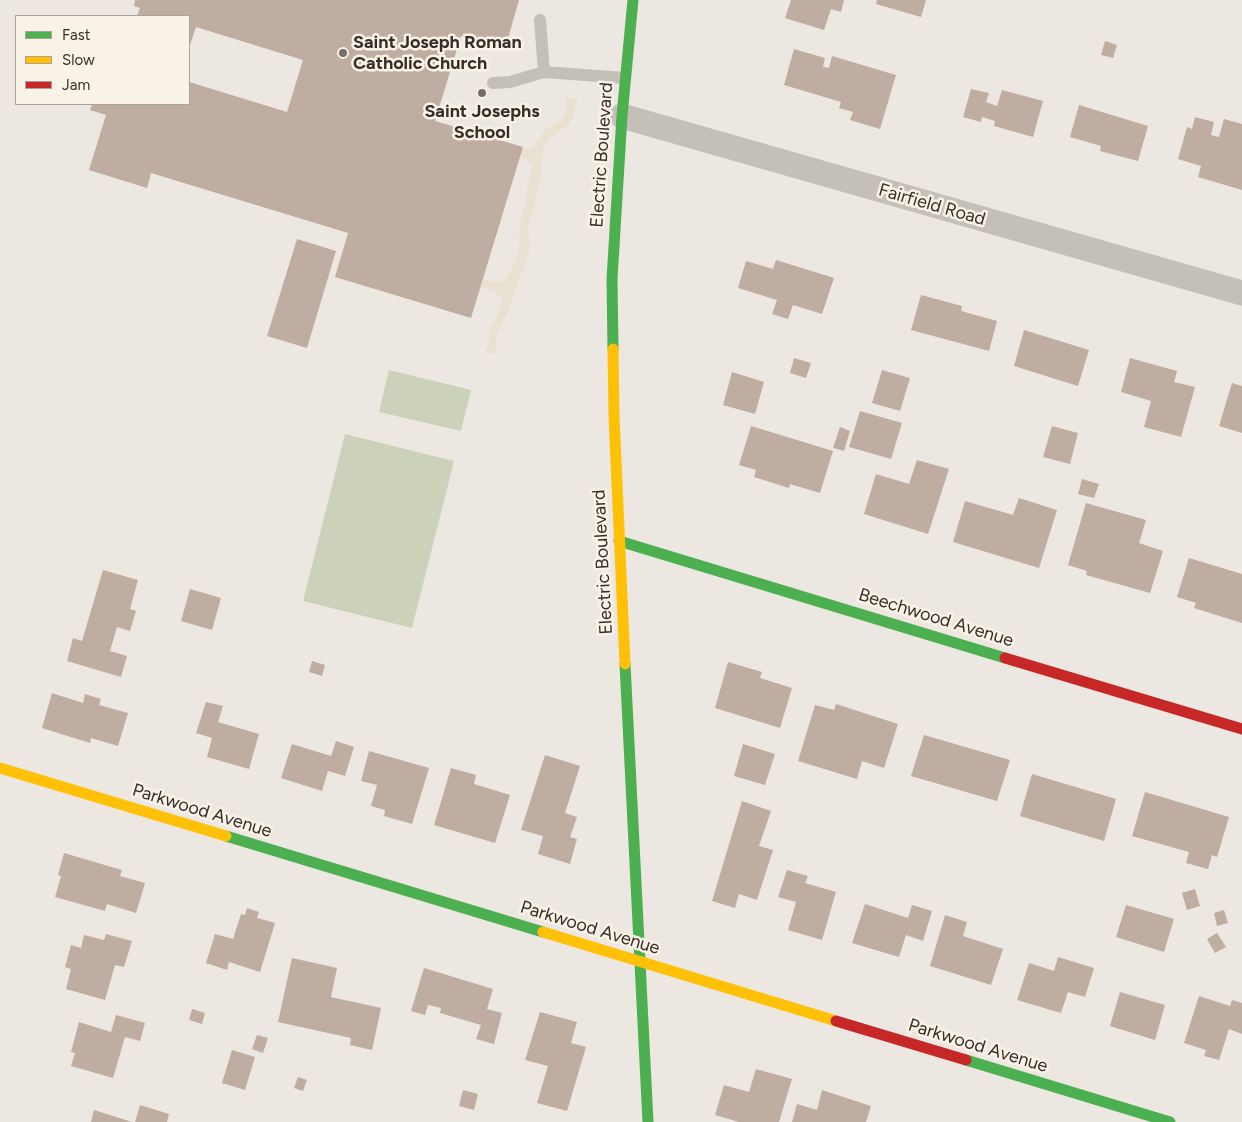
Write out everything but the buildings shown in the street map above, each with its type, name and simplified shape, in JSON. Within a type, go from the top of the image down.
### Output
[{"type":"street","name":"Electric Boulevard","points":[[633,0],[622,116],[612,279],[614,416],[619,541],[648,1122]]},
{"type":"street","name":"Fairfield Road","points":[[622,116],[1242,293]]},
{"type":"street","name":"Beechwood Avenue","points":[[619,541],[1242,729]]},
{"type":"street","name":"Parkwood Avenue","points":[[0,768],[1170,1122]]},
{"type":"lane","points":[[540,20],[544,72]]},
{"type":"lane","points":[[494,84],[510,82],[544,72],[625,78]]},
{"type":"green space","points":[[389,370],[471,390],[461,431],[379,412]]},
{"type":"green space","points":[[345,434],[454,461],[412,628],[303,601]]},
{"type":"shaded area","points":[[565,98],[577,98],[572,119],[568,125],[551,137],[544,148],[541,180],[537,189],[528,228],[529,252],[509,309],[496,336],[498,354],[485,352],[488,347],[490,329],[498,314],[502,299],[494,291],[480,287],[483,279],[501,282],[507,278],[519,251],[520,220],[527,201],[526,194],[532,166],[525,158],[520,156],[522,149],[532,149],[545,130],[558,122],[564,115],[567,105]]},
{"type":"traffic: fast","points":[[613,349],[612,279],[622,116],[633,0]]},
{"type":"traffic: fast","points":[[619,541],[1005,658]]},
{"type":"traffic: fast","points":[[625,664],[648,1122]]},
{"type":"traffic: fast","points":[[226,836],[543,932]]},
{"type":"traffic: fast","points":[[966,1060],[1170,1122]]},
{"type":"traffic: slow","points":[[613,349],[614,416],[625,664]]},
{"type":"traffic: slow","points":[[0,768],[226,836]]},
{"type":"traffic: slow","points":[[543,932],[836,1021]]},
{"type":"traffic: jam","points":[[1005,658],[1242,729]]},
{"type":"traffic: jam","points":[[836,1021],[966,1060]]},
{"type":"place","name":"Saint Joseph Roman Catholic Church","points":[[343,53]]},
{"type":"place","name":"Saint Josephs School","points":[[482,93]]}]
